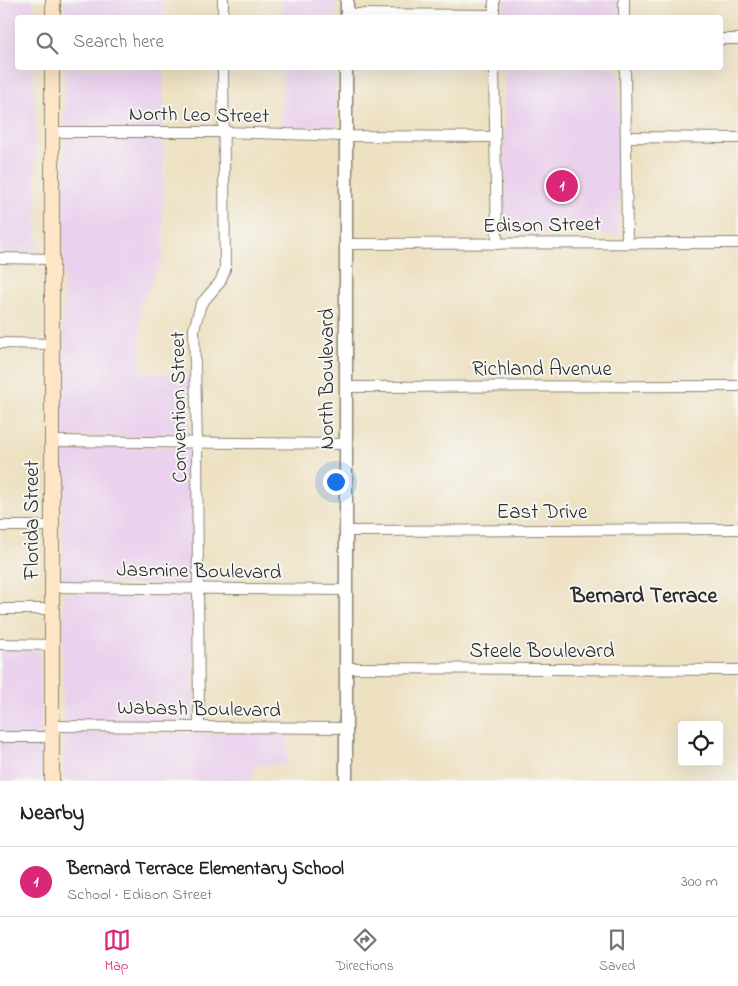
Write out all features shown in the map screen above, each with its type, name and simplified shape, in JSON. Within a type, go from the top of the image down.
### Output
[{"type":"main road","points":[[52,0],[52,15]]},
{"type":"main road","name":"Florida Street","points":[[52,70],[52,781]]},
{"type":"street","points":[[223,15],[224,0]]},
{"type":"street","points":[[347,0],[347,15]]},
{"type":"street","points":[[494,0],[494,15]]},
{"type":"street","points":[[624,0],[624,15]]},
{"type":"street","points":[[723,39],[738,39]]},
{"type":"street","name":"Convention Street","points":[[199,727],[197,442],[194,329],[200,304],[220,282],[225,270],[223,70]]},
{"type":"street","name":"North Boulevard","points":[[346,70],[346,781]]},
{"type":"street","points":[[494,70],[497,244]]},
{"type":"street","points":[[625,70],[627,242]]},
{"type":"street","name":"North Leo Street","points":[[52,132],[223,132],[495,138]]},
{"type":"street","points":[[626,137],[738,138]]},
{"type":"street","name":"Edison Street","points":[[346,244],[738,243]]},
{"type":"street","points":[[0,258],[53,258]]},
{"type":"street","points":[[0,343],[52,344]]},
{"type":"street","name":"Richland Avenue","points":[[346,387],[738,386]]},
{"type":"street","points":[[52,441],[346,444]]},
{"type":"street","points":[[0,526],[52,526]]},
{"type":"street","name":"East Drive","points":[[347,531],[738,529]]},
{"type":"street","name":"Jasmine Boulevard","points":[[52,587],[346,590]]},
{"type":"street","points":[[0,609],[52,609]]},
{"type":"street","points":[[0,644],[52,645]]},
{"type":"street","name":"Steele Boulevard","points":[[347,668],[738,670]]},
{"type":"street","name":"Wabash Boulevard","points":[[0,737],[52,732],[199,727],[346,728]]},
{"type":"shaded area","points":[[0,0],[33,0],[33,15],[15,15],[15,70],[34,70],[37,252],[0,252]]},
{"type":"shaded area","points":[[65,0],[164,0],[164,15],[65,15]]},
{"type":"shaded area","points":[[282,0],[336,0],[336,15],[282,15]]},
{"type":"shaded area","points":[[503,0],[619,0],[619,15],[504,15]]},
{"type":"shaded area","points":[[65,70],[164,70],[163,259],[140,303],[141,373],[189,374],[190,436],[62,436]]},
{"type":"shaded area","points":[[282,70],[336,70],[337,127],[282,127]]},
{"type":"shaded area","points":[[504,70],[619,70],[619,235],[505,232]]},
{"type":"shaded area","points":[[62,447],[192,447],[193,584],[63,583]]},
{"type":"shaded area","points":[[63,593],[193,595],[194,721],[63,722]]},
{"type":"shaded area","points":[[0,648],[37,650],[40,654],[42,781],[0,781]]},
{"type":"shaded area","points":[[64,732],[288,734],[287,765],[254,765],[253,781],[64,781]]},
{"type":"place","name":"Bernard Terrace Elementary School","points":[[562,186]]},
{"type":"district","name":"Bernard Terrace","points":[[644,594]]}]
